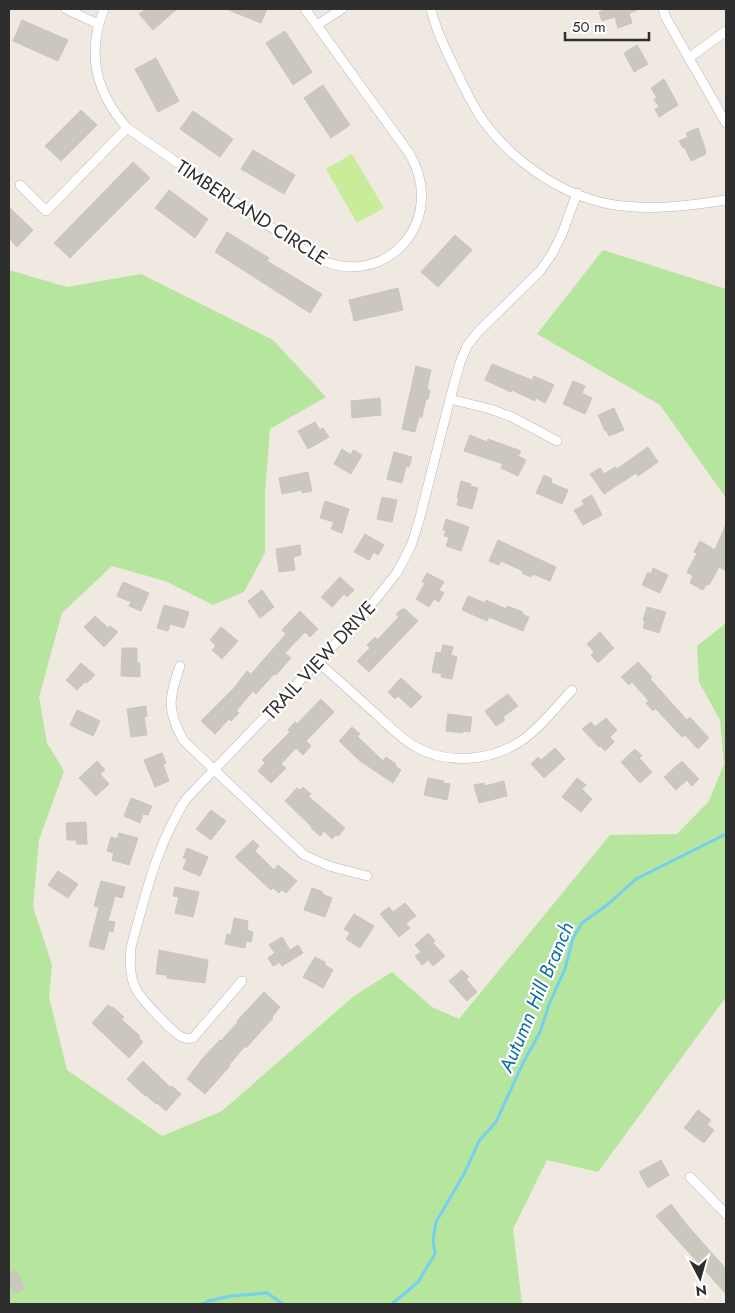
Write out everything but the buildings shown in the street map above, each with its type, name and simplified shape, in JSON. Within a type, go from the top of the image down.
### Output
[{"type":"street","points":[[66,9],[98,24]]},
{"type":"street","name":"TIMBERLAND CIRCLE","points":[[104,9],[98,24],[95,64],[100,85],[115,114],[127,128],[327,264],[342,267],[358,267],[375,263],[390,256],[403,245],[413,230],[420,215],[423,198],[422,181],[417,166],[305,9]]},
{"type":"street","points":[[317,25],[342,9]]},
{"type":"street","points":[[431,9],[443,44],[468,96],[482,119],[500,141],[524,164],[576,193],[608,204],[642,207],[679,206],[726,200]]},
{"type":"street","points":[[663,9],[666,18],[726,123]]},
{"type":"street","points":[[690,57],[726,31]]},
{"type":"street","points":[[20,185],[46,210],[127,128]]},
{"type":"street","name":"TRAIL VIEW DRIVE","points":[[242,981],[193,1038],[188,1039],[179,1035],[140,997],[131,976],[131,946],[162,844],[173,820],[186,799],[318,662],[382,593],[396,574],[411,546],[419,521],[450,399],[467,346],[478,332],[544,266],[562,234],[576,193]]},
{"type":"street","points":[[450,399],[490,408],[512,417],[557,441]]},
{"type":"street","points":[[318,662],[402,738],[432,754],[449,758],[487,756],[521,741],[572,690]]},
{"type":"street","points":[[180,666],[171,691],[171,707],[175,726],[184,741],[304,854],[329,866],[366,876]]},
{"type":"street","points":[[690,1177],[726,1214]]},
{"type":"green space","points":[[352,154],[384,208],[357,223],[326,169]]},
{"type":"green space","points":[[603,250],[726,289],[726,498],[660,405],[537,334]]},
{"type":"green space","points":[[9,270],[67,287],[141,274],[273,340],[326,397],[270,429],[265,492],[265,553],[244,592],[213,605],[165,581],[112,566],[62,613],[39,697],[47,743],[64,771],[39,840],[33,907],[52,965],[49,997],[67,1070],[162,1136],[222,1111],[354,996],[392,972],[432,1007],[459,1019],[610,835],[677,834],[709,801],[724,764],[720,720],[699,682],[697,646],[726,623],[726,997],[598,1172],[547,1160],[513,1229],[522,1304],[9,1304]]},
{"type":"waterway","name":"Autumn Hill Branch","points":[[392,1304],[418,1282],[435,1254],[433,1240],[436,1222],[464,1174],[479,1141],[496,1122],[523,1063],[540,1032],[550,1002],[565,969],[573,938],[582,923],[607,905],[636,879],[726,834]]},
{"type":"waterway","name":"Autumn Hill Branch","points":[[203,1304],[208,1301],[231,1296],[267,1293],[283,1304]]}]
